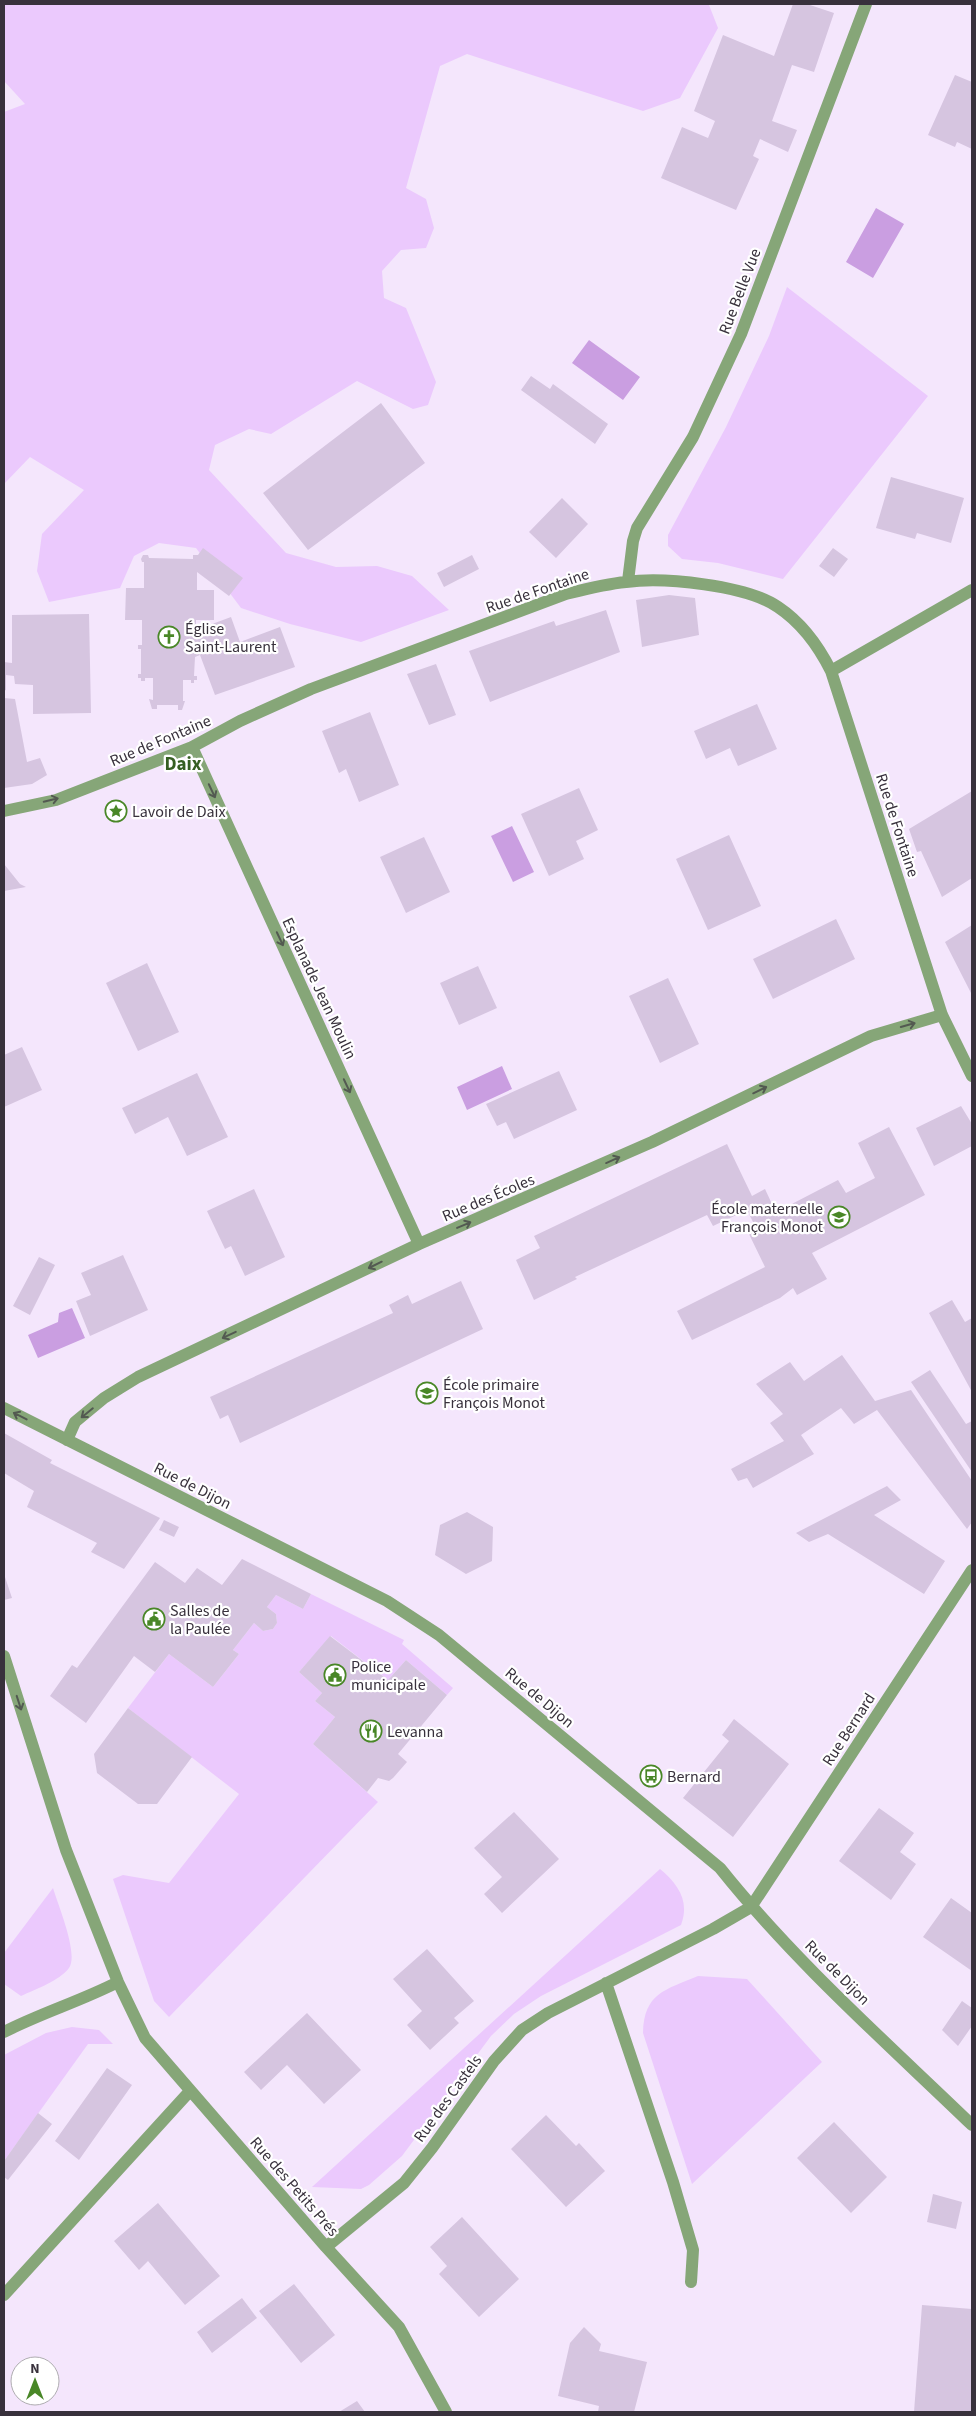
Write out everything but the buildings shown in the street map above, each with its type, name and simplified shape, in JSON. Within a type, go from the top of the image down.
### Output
[{"type":"street","name":"Rue Belle Vue","points":[[628,581],[630,558],[637,528],[693,437],[741,334],[866,4]]},
{"type":"street","name":"Rue de Fontaine","points":[[4,811],[56,800],[192,747],[240,721],[312,689],[566,594],[628,581],[700,584],[753,595],[776,605],[794,618],[808,633],[831,671],[942,1015],[972,1076]]},
{"type":"street","points":[[831,671],[972,590]]},
{"type":"street","name":"Esplanade Jean Moulin","points":[[192,747],[419,1244]]},
{"type":"street","name":"Rue des Écoles","points":[[67,1440],[75,1422],[104,1398],[138,1377],[419,1244],[652,1142],[870,1036],[942,1015]]},
{"type":"street","name":"Rue de Dijon","points":[[4,1408],[387,1601],[439,1634],[720,1868],[751,1907],[846,2004],[972,2125]]},
{"type":"street","name":"Rue Bernard","points":[[751,1907],[972,1570]]},
{"type":"street","name":"Rue des Petits Prés","points":[[4,1656],[66,1850],[118,1982],[145,2038],[326,2247],[373,2296],[399,2327],[446,2412]]},
{"type":"street","name":"Rue des Castels","points":[[326,2247],[404,2183],[432,2148],[494,2061],[522,2030],[548,2013],[714,1929],[751,1907]]},
{"type":"street","points":[[4,2032],[82,2000],[118,1982]]},
{"type":"street","points":[[606,1984],[673,2182],[693,2250],[691,2282]]},
{"type":"street","points":[[4,2295],[190,2091]]},
{"type":"shaded area","points":[[4,4],[709,5],[718,28],[680,98],[643,111],[467,54],[440,66],[406,188],[426,199],[434,228],[426,248],[401,250],[382,271],[384,298],[406,308],[436,382],[428,405],[413,409],[357,381],[271,434],[249,429],[215,445],[209,470],[286,553],[336,567],[377,566],[412,576],[449,610],[361,642],[290,624],[241,608],[196,548],[159,543],[134,556],[120,588],[49,602],[37,571],[42,534],[84,490],[30,457],[4,484],[4,112],[25,104],[4,81]]},
{"type":"shaded area","points":[[876,208],[904,224],[873,278],[846,262]]},
{"type":"shaded area","points":[[787,287],[928,396],[783,579],[718,563],[682,559],[668,546],[668,535],[726,427],[769,336]]},
{"type":"shaded area","points":[[589,340],[640,377],[623,400],[572,363]]},
{"type":"shaded area","points":[[512,826],[534,872],[513,882],[491,836]]},
{"type":"shaded area","points":[[502,1066],[512,1089],[467,1110],[457,1087]]},
{"type":"shaded area","points":[[72,1308],[85,1338],[38,1358],[28,1335],[58,1322],[59,1313]]},
{"type":"shaded area","points":[[311,1594],[404,1640],[402,1644],[453,1688],[447,1695],[406,1660],[388,1680],[331,1636],[299,1672],[322,1693],[315,1701],[335,1717],[313,1744],[378,1802],[169,2017],[154,2001],[113,1879],[123,1875],[169,1883],[239,1794],[128,1708],[169,1654],[213,1687],[239,1654],[233,1650],[254,1623],[263,1631],[273,1629],[277,1623],[276,1614],[267,1607],[276,1595],[303,1609]]},
{"type":"shaded area","points":[[660,1869],[681,1894],[684,1908],[681,1925],[541,1996],[514,2014],[491,2036],[402,2156],[369,2185],[361,2189],[312,2187]]},
{"type":"shaded area","points":[[53,1888],[70,1941],[71,1961],[69,1968],[65,1973],[47,1984],[21,1996],[4,1984],[4,1953]]},
{"type":"shaded area","points":[[698,1976],[747,1979],[822,2062],[692,2184],[643,2033],[647,2009],[652,2001],[666,1990]]},
{"type":"shaded area","points":[[72,2027],[99,2030],[113,2044],[88,2044],[4,2161],[4,2055],[46,2033]]},
{"type":"place","name":"Église Saint-Laurent","points":[[169,637]]},
{"type":"place","name":"Lavoir de Daix","points":[[116,811]]},
{"type":"place","name":"École maternelle François Monot","points":[[839,1217]]},
{"type":"place","name":"École primaire François Monot","points":[[427,1393]]},
{"type":"place","name":"Salles de la Paulée","points":[[154,1619]]},
{"type":"place","name":"Police municipale","points":[[335,1675]]},
{"type":"place","name":"Levanna","points":[[371,1731]]},
{"type":"place","name":"Bernard","points":[[651,1776]]},
{"type":"district","name":"Daix","points":[[183,763]]}]
